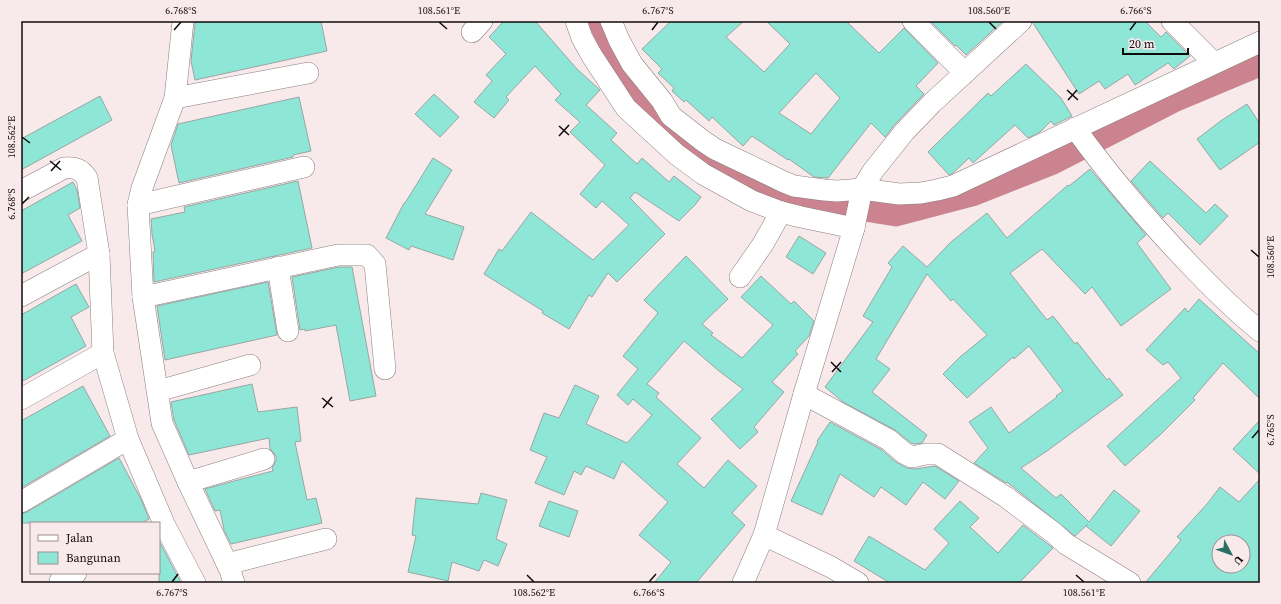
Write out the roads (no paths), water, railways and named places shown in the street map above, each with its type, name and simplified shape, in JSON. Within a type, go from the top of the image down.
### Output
[{"type":"street","points":[[183,21],[175,98],[142,188],[138,205],[143,297],[162,423],[230,574],[326,538]]},
{"type":"street","points":[[576,21],[582,38],[610,86],[626,108],[676,154],[703,174],[752,201],[781,212],[801,217],[858,208],[899,194],[937,190],[953,186],[1082,138],[1214,63],[1260,42]]},
{"type":"street","points":[[612,21],[619,40],[632,64],[662,101],[666,110],[671,116],[702,141],[715,149],[794,186],[837,191],[858,208]]},
{"type":"street","points":[[913,21],[965,73]]},
{"type":"street","points":[[743,583],[764,535],[858,208],[873,171],[905,131],[932,103],[1021,21]]},
{"type":"street","points":[[1172,21],[1214,63]]},
{"type":"street","points":[[175,98],[308,73]]},
{"type":"street","points":[[1082,138],[1164,238],[1228,303],[1260,331]]},
{"type":"street","points":[[21,191],[64,168],[72,167],[82,171],[87,178],[99,254],[103,354],[128,439],[160,522]]},
{"type":"street","points":[[138,205],[304,167]]},
{"type":"street","points":[[740,277],[763,244],[781,212]]},
{"type":"street","points":[[21,296],[99,254]]},
{"type":"street","points":[[143,297],[338,255],[367,255],[375,264],[384,369]]},
{"type":"street","points":[[278,267],[288,331]]},
{"type":"street","points":[[21,399],[103,354]]},
{"type":"street","points":[[158,391],[250,365]]},
{"type":"street","points":[[804,394],[889,440],[904,454],[912,457],[926,454],[938,454],[1006,497],[1054,533],[1066,544],[1130,583]]},
{"type":"street","points":[[21,502],[128,439]]},
{"type":"street","points":[[188,482],[264,458]]},
{"type":"street","points":[[162,528],[195,583]]},
{"type":"street","points":[[764,535],[828,575],[858,583]]},
{"type":"waterway","points":[[599,21],[626,77],[684,144],[777,196],[896,215],[972,195],[1053,163],[1174,101],[1260,65]]}]
